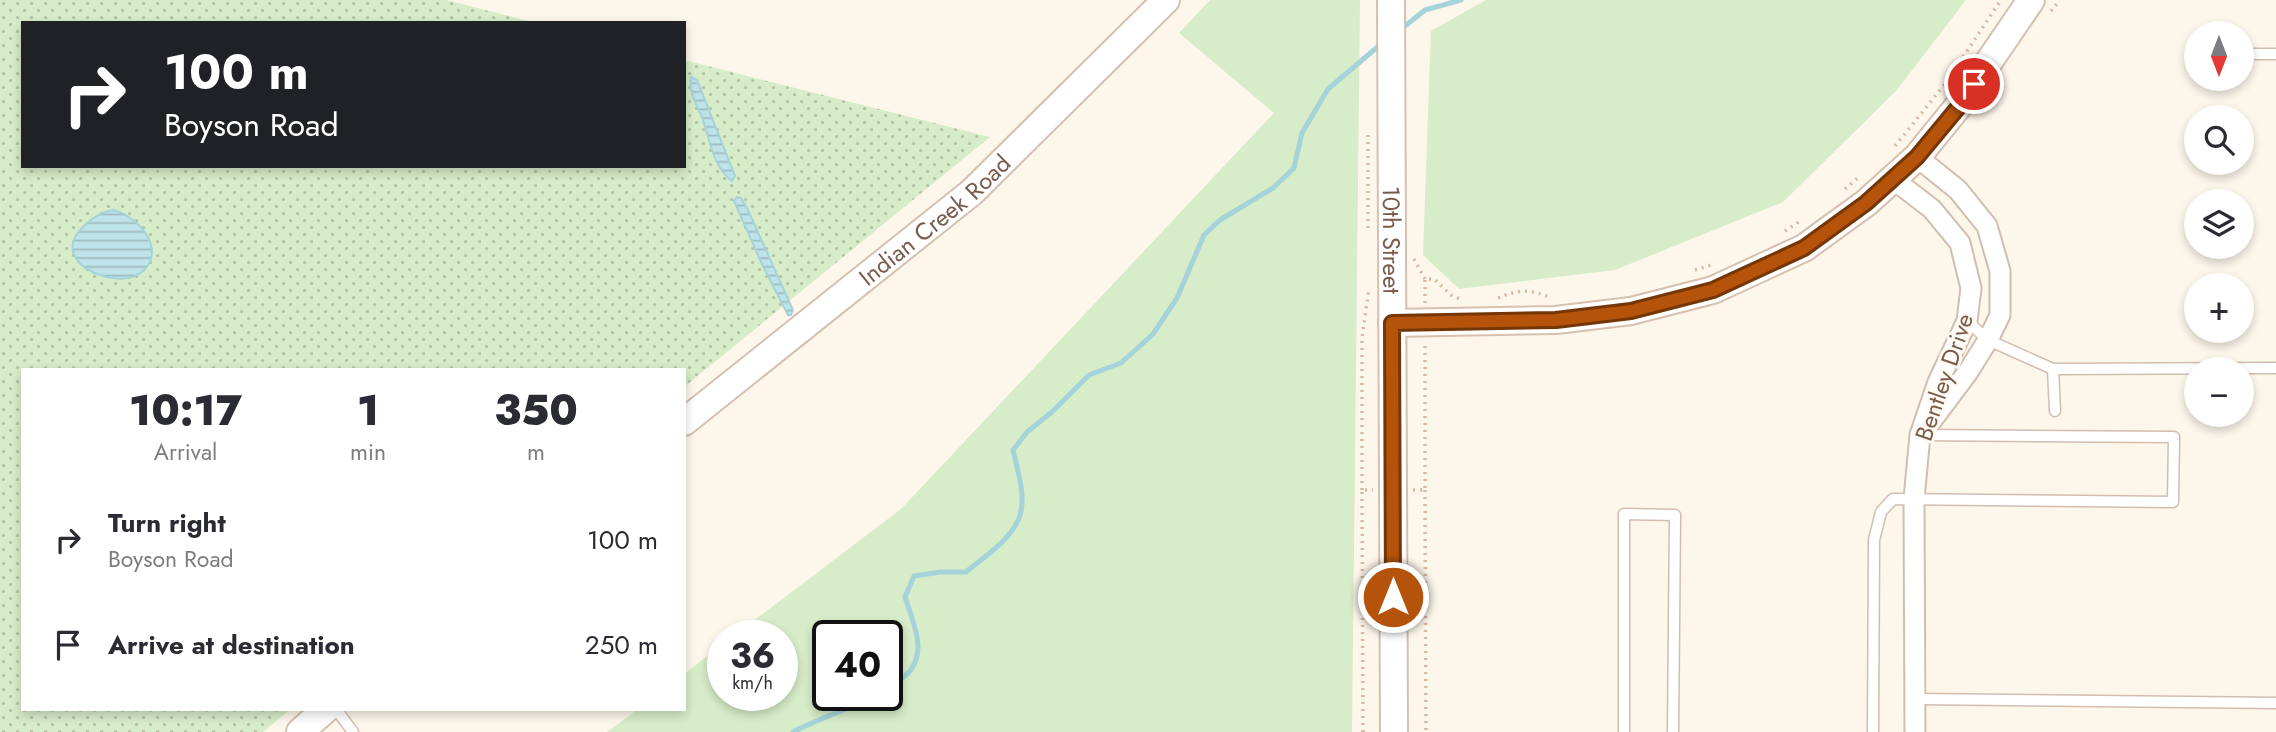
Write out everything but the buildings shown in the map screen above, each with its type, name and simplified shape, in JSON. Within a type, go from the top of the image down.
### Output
[{"type":"street","name":"Indian Creek Road","points":[[686,420],[972,192],[1167,0]]},
{"type":"street","name":"10th Street","points":[[1391,0],[1394,732]]},
{"type":"street","points":[[1392,323],[1556,320],[1631,311],[1713,290],[1804,248],[1866,203],[1917,157],[1961,104],[2031,0]]},
{"type":"street","points":[[1917,157],[1958,190],[1987,226],[2000,271],[2000,316],[1968,372],[1920,435]]},
{"type":"street","name":"Bentley Drive","points":[[1893,179],[1932,209],[1960,243],[1971,288],[1967,321],[1938,382],[1920,435],[1914,499],[1915,732]]},
{"type":"street","points":[[300,732],[324,711]]},
{"type":"lane","points":[[2254,54],[2276,54]]},
{"type":"lane","points":[[1967,321],[1988,340],[2053,369],[2276,368]]},
{"type":"lane","points":[[2053,369],[2055,411]]},
{"type":"lane","points":[[1872,732],[1874,540],[1881,512],[1893,499],[2173,502],[2174,437],[1920,435]]},
{"type":"lane","points":[[1624,732],[1624,514],[1637,514],[1675,515],[1673,732]]},
{"type":"lane","points":[[1915,699],[2276,703]]},
{"type":"lane","points":[[337,711],[353,732]]},
{"type":"path","points":[[1891,151],[1945,84],[2001,0]]},
{"type":"path","points":[[1368,236],[1369,128]]},
{"type":"path","points":[[1841,192],[1861,176]]},
{"type":"path","points":[[1783,232],[1812,214]]},
{"type":"path","points":[[1683,274],[1721,262]]},
{"type":"path","points":[[1363,732],[1362,338],[1369,276]]},
{"type":"path","points":[[1425,284],[1425,279],[1434,279],[1451,295],[1459,299],[1471,299]]},
{"type":"path","points":[[1495,299],[1513,292],[1535,291],[1552,298]]},
{"type":"path","points":[[1426,351],[1426,732]]},
{"type":"path","points":[[1362,490],[1376,490]]},
{"type":"path","points":[[1412,490],[1425,490]]},
{"type":"green space","points":[[0,0],[446,0],[529,21],[21,21],[21,168],[686,168],[686,61],[990,137],[686,385],[686,368],[21,368],[21,711],[289,711],[263,732],[0,732]]},
{"type":"green space","points":[[1210,0],[1360,0],[1352,732],[607,732],[635,711],[686,711],[686,672],[707,656],[707,711],[798,711],[798,620],[755,620],[901,509],[1274,113],[1179,33]]},
{"type":"green space","points":[[1486,0],[1966,0],[1896,91],[1783,202],[1615,270],[1459,289],[1423,255],[1431,31]]},
{"type":"water","points":[[691,77],[697,80],[735,176],[732,181],[720,168],[712,151],[692,92]]},
{"type":"water","points":[[737,197],[741,198],[747,208],[793,310],[791,315],[788,315],[761,262],[734,201]]},
{"type":"water","points":[[113,210],[141,227],[151,246],[152,256],[148,265],[139,274],[128,278],[101,275],[88,269],[78,261],[73,251],[75,238],[85,225],[98,215]]},
{"type":"waterway","points":[[1400,30],[1425,10],[1461,0]]},
{"type":"waterway","points":[[903,677],[913,667],[918,648],[915,627],[905,597],[914,576],[966,572],[1006,538],[1018,520],[1022,504],[1013,450],[1027,432],[1052,412],[1089,375],[1121,363],[1153,334],[1177,298],[1204,235],[1220,220],[1273,188],[1294,168],[1302,133],[1328,89],[1381,44]]},
{"type":"waterway","points":[[793,732],[841,711]]},
{"type":"route","points":[[1393,597],[1392,323],[1556,320],[1631,311],[1713,290],[1804,248],[1866,203],[1917,157],[1974,84]]}]
